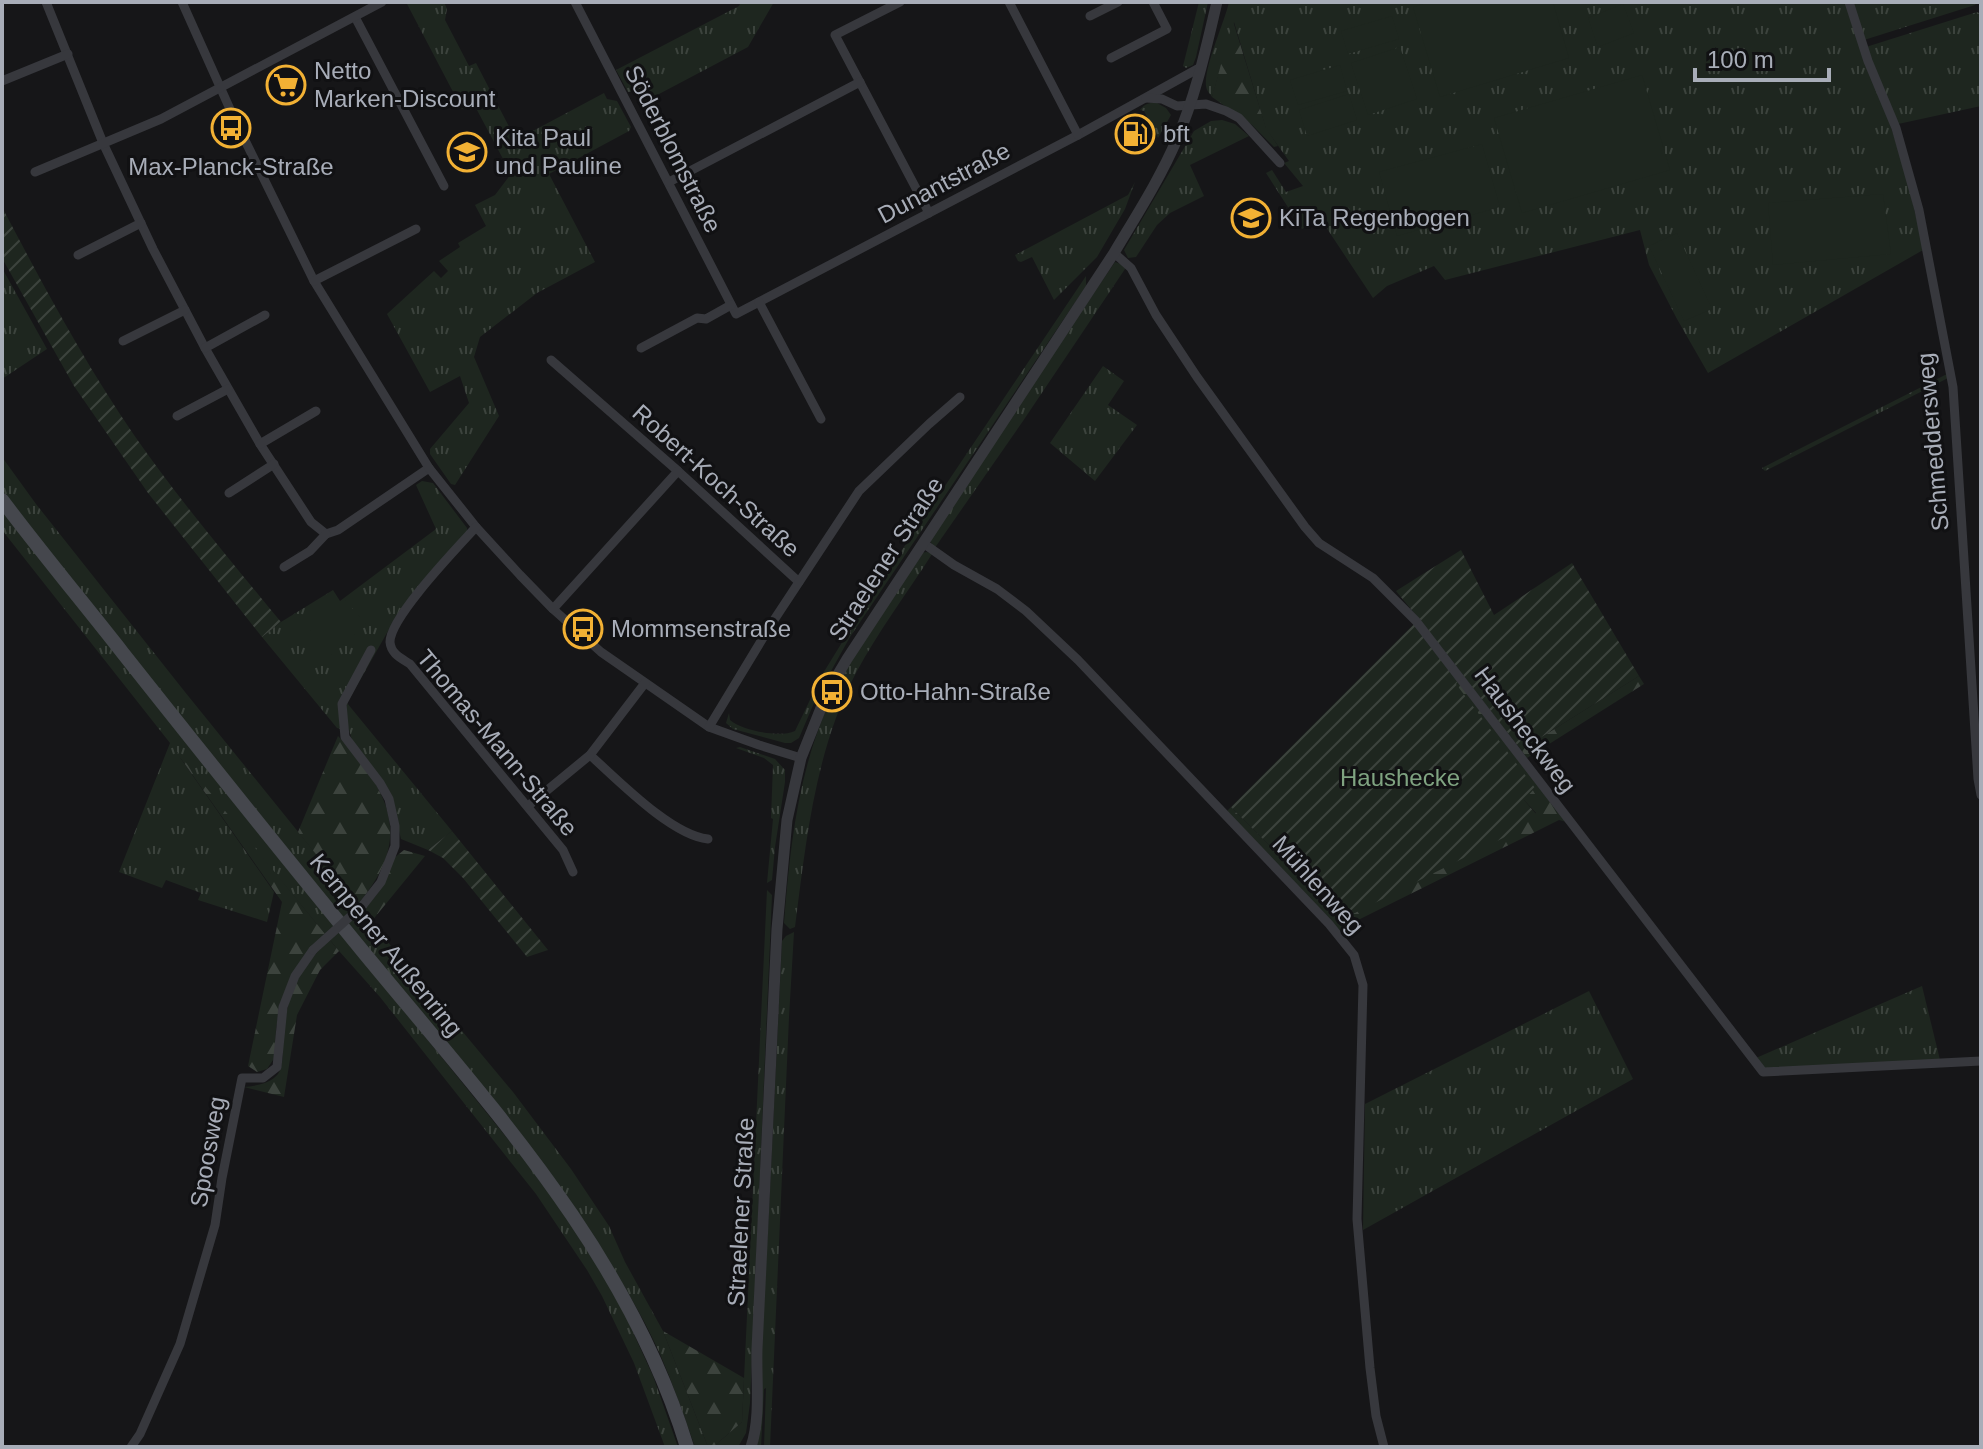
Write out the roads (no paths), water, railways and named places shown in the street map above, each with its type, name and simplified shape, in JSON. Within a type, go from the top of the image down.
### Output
[{"type":"main road","name":"Kempener Außenring","points":[[2,500],[489,1106],[578,1223],[614,1279],[642,1333],[668,1391],[687,1447]]},
{"type":"street","points":[[46,2],[103,143],[185,310],[260,444],[311,522],[326,534]]},
{"type":"street","points":[[182,2],[220,88],[314,281],[429,468],[476,527],[553,609],[601,652],[709,727],[801,758]]},
{"type":"street","points":[[35,172],[161,119],[382,2]]},
{"type":"street","name":"Söderblomstraße","points":[[575,2],[733,309]]},
{"type":"street","points":[[900,2],[835,35],[929,213]]},
{"type":"street","points":[[1009,2],[1078,135]]},
{"type":"street","points":[[1090,16],[1118,2]]},
{"type":"street","points":[[1111,58],[1167,29],[1153,2]]},
{"type":"street","name":"Straelener Straße","points":[[742,1447],[750,1428],[756,1377],[778,913],[787,820],[801,758],[827,693],[1114,253],[1172,150],[1201,67],[1217,2]]},
{"type":"street","name":"Schmeddersweg","points":[[1849,2],[1868,61],[1896,128],[1919,210],[1953,387],[1981,795]]},
{"type":"street","points":[[355,17],[444,186]]},
{"type":"street","points":[[2,81],[68,54]]},
{"type":"street","name":"Dunantstraße","points":[[641,348],[697,318],[706,319],[759,302],[1201,67]]},
{"type":"street","points":[[669,182],[860,82]]},
{"type":"street","points":[[1146,98],[1162,99],[1177,106],[1206,104],[1239,118],[1280,163]]},
{"type":"street","points":[[78,255],[141,223]]},
{"type":"street","points":[[314,281],[416,229]]},
{"type":"street","name":"Hausheckweg","points":[[1114,253],[1131,268],[1156,315],[1197,377],[1305,527],[1319,543],[1373,578],[1416,621],[1763,1072],[1981,1061]]},
{"type":"street","points":[[759,302],[821,419]]},
{"type":"street","points":[[123,341],[185,310]]},
{"type":"street","points":[[205,348],[265,315]]},
{"type":"street","name":"Robert-Koch-Straße","points":[[551,360],[799,582],[709,727]]},
{"type":"street","points":[[177,416],[228,389]]},
{"type":"street","points":[[799,582],[859,491],[960,397]]},
{"type":"street","points":[[260,444],[316,411]]},
{"type":"street","points":[[229,493],[274,464]]},
{"type":"street","points":[[284,567],[310,551],[326,534],[338,530],[429,468]]},
{"type":"street","points":[[553,609],[678,471]]},
{"type":"street","name":"Thomas-Mann-Straße","points":[[476,527],[404,612],[390,642],[394,653],[410,664],[528,806],[563,850],[573,872]]},
{"type":"street","name":"Mühlenweg","points":[[923,543],[997,589],[1026,611],[1078,660],[1329,924],[1354,955],[1363,985],[1357,1219],[1370,1368],[1376,1416],[1384,1447]]},
{"type":"street","name":"Spoosweg","points":[[131,1447],[140,1434],[180,1344],[215,1225],[242,1078],[263,1078],[277,1067],[283,1007],[295,976],[313,950],[363,905],[381,882],[395,846],[395,826],[389,799],[345,737],[342,704],[371,650]]},
{"type":"street","points":[[528,806],[590,755],[645,683]]},
{"type":"street","points":[[590,755],[646,804],[684,832],[708,839]]},
{"type":"street","name":"Straelener Straße","points":[[751,1447],[757,1413],[756,1377]]},
{"type":"place","name":"Netto Marken-Discount","points":[[286,85]]},
{"type":"place","name":"Max-Planck-Straße","points":[[231,128]]},
{"type":"place","name":"bft","points":[[1135,134]]},
{"type":"place","name":"Kita Paul und Pauline","points":[[467,152]]},
{"type":"place","name":"KiTa Regenbogen","points":[[1251,218]]},
{"type":"place","name":"Mommsenstraße","points":[[583,629]]},
{"type":"place","name":"Otto-Hahn-Straße","points":[[832,692]]},
{"type":"park label","name":"Haushecke","points":[[1400,778]]}]
